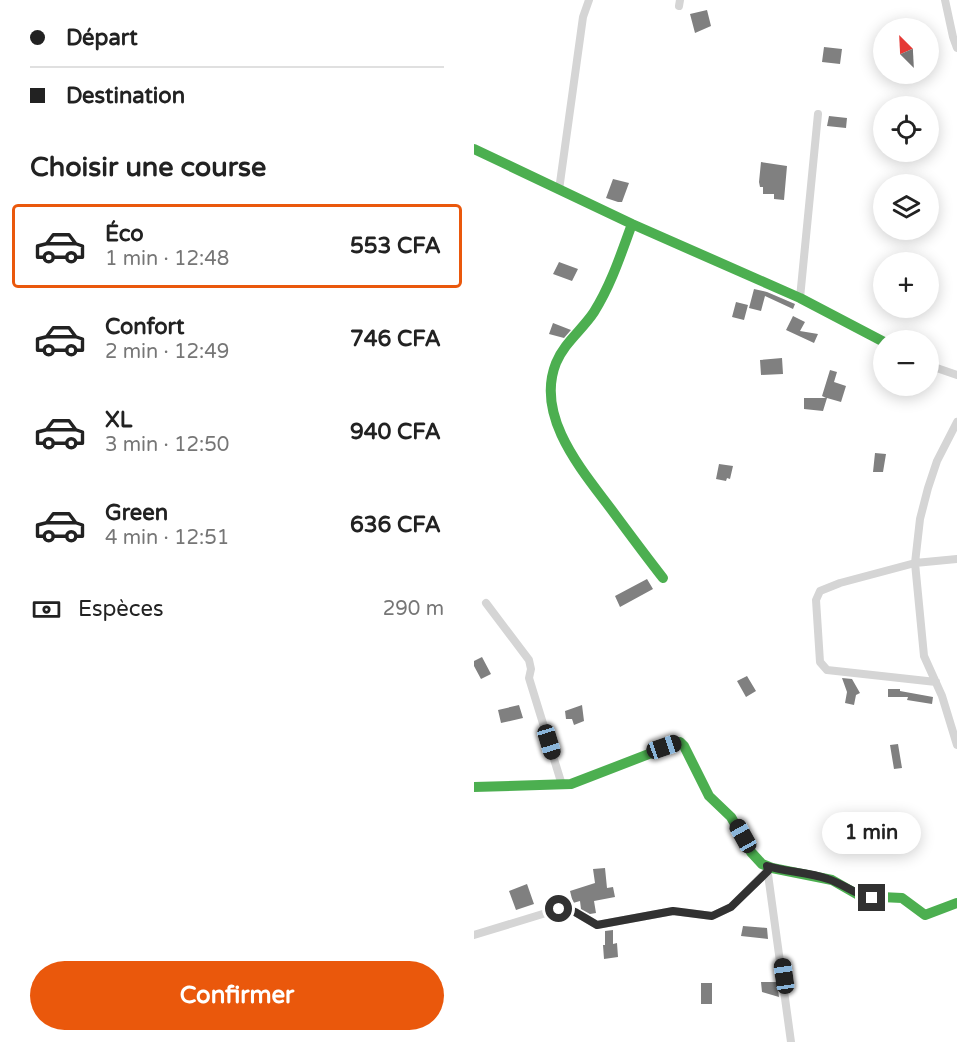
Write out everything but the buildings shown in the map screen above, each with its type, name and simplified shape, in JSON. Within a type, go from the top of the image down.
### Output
[{"type":"street","points":[[559,190],[583,17],[589,0]]},
{"type":"street","points":[[945,0],[952,37],[957,48]]},
{"type":"street","points":[[800,298],[818,114]]},
{"type":"street","points":[[474,149],[632,224],[800,298],[873,336]]},
{"type":"street","points":[[632,224],[605,295],[557,360],[550,378],[551,400],[560,433],[573,459],[663,579]]},
{"type":"street","points":[[939,369],[957,375]]},
{"type":"street","points":[[957,422],[928,488],[920,519],[915,563],[924,656],[949,716],[957,745]]},
{"type":"street","points":[[936,682],[827,670],[820,662],[817,595],[820,591],[840,583],[915,563],[957,559]]},
{"type":"street","points":[[486,603],[529,660],[531,669],[529,678],[562,785]]},
{"type":"street","points":[[474,787],[562,785],[582,782],[680,742],[709,796],[731,817],[756,859],[767,868],[823,877],[861,896],[902,898],[926,915],[957,903]]},
{"type":"street","points":[[474,935],[559,909],[575,912],[597,925],[673,911],[712,916],[731,907],[767,868]]},
{"type":"street","points":[[767,868],[791,1042]]},
{"type":"traffic: fast","points":[[474,149],[632,224],[800,298],[873,336]]},
{"type":"traffic: fast","points":[[632,224],[600,302],[559,356],[551,383],[552,403],[556,422],[575,459],[663,578]]},
{"type":"traffic: fast","points":[[474,787],[571,784],[680,742],[709,796],[731,817],[751,852],[762,864],[832,880],[860,896],[902,898],[925,915],[957,903]]},
{"type":"route","points":[[559,909],[575,912],[597,925],[673,911],[706,916],[718,915],[731,907],[768,871],[767,866],[823,877],[861,896],[872,898]]}]
